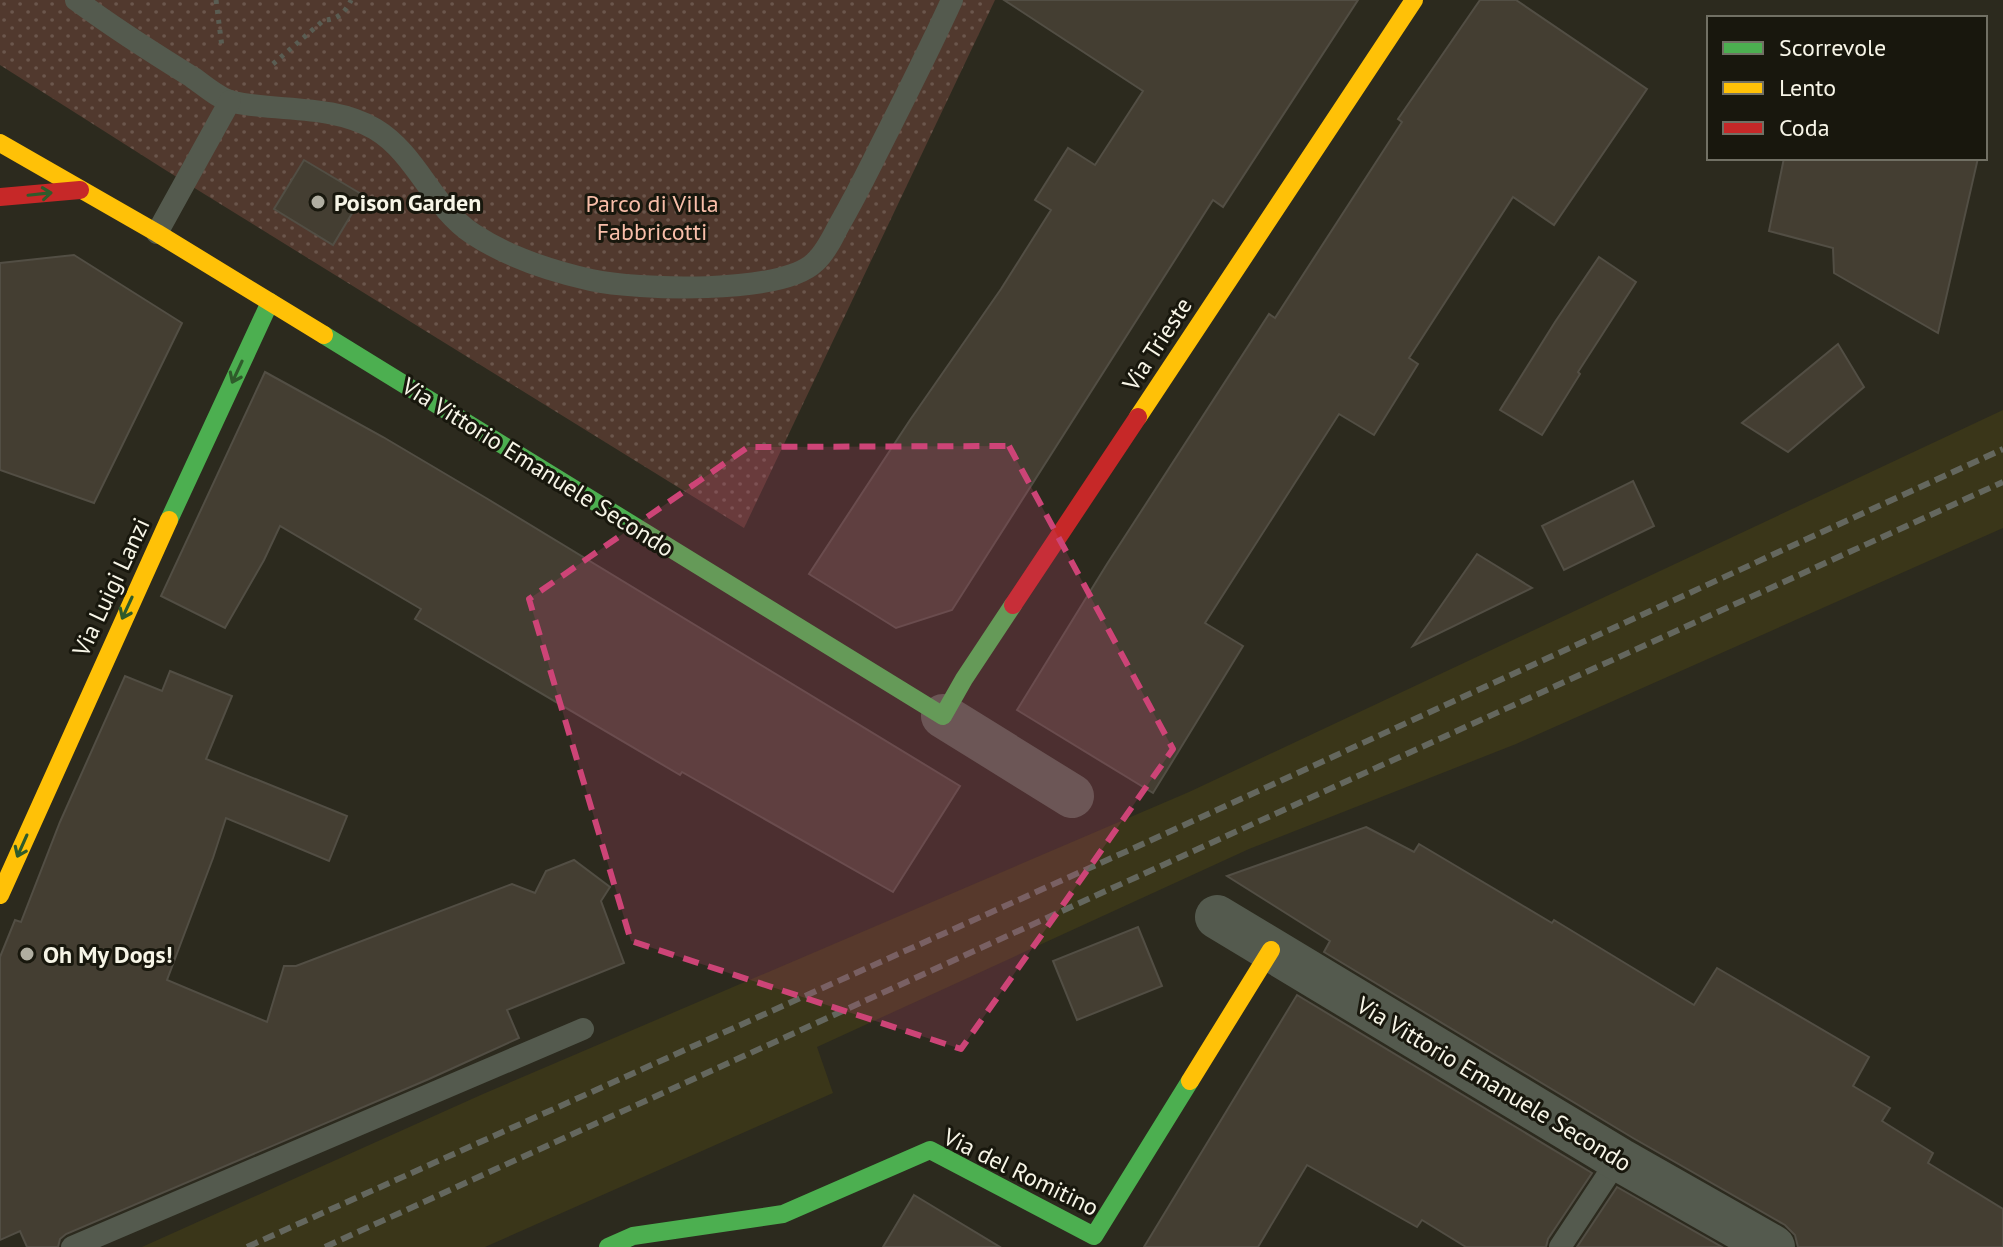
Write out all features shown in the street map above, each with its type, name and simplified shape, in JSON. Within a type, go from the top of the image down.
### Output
[{"type":"street","name":"Via Trieste","points":[[943,716],[973,666],[1414,0]]},
{"type":"street","name":"Via Vittorio Emanuele Secondo","points":[[0,143],[157,233],[1072,796]]},
{"type":"street","points":[[0,197],[80,190]]},
{"type":"street","name":"Via Luigi Lanzi","points":[[0,895],[118,630],[270,302]]},
{"type":"street","name":"Via Vittorio Emanuele Secondo","points":[[1217,917],[1620,1160],[1773,1247]]},
{"type":"street","name":"Via del Romitino","points":[[608,1247],[633,1236],[783,1214],[930,1150],[1094,1236],[1271,950]]},
{"type":"lane","points":[[76,0],[135,42],[230,101],[342,116],[374,129],[409,160],[452,217],[473,234],[505,251],[544,267],[632,286],[757,283],[789,277],[815,263],[857,193],[952,0]]},
{"type":"lane","points":[[157,233],[230,101]]},
{"type":"lane","points":[[72,1247],[583,1029]]},
{"type":"lane","points":[[1560,1247],[1620,1160]]},
{"type":"path","points":[[230,101],[324,20],[341,15],[351,0]]},
{"type":"highlighted area","points":[[1009,446],[1173,749],[961,1049],[631,941],[529,599],[748,447]]},
{"type":"shaded area","points":[[2003,410],[2003,528],[1516,744],[1249,849],[817,1047],[833,1093],[485,1247],[142,1247],[483,1094],[1189,792]]},
{"type":"green space","name":"Parco di Villa Fabbricotti","points":[[0,0],[995,0],[744,528],[0,65]]},
{"type":"building","points":[[1004,0],[1358,0],[1223,207],[1213,200],[952,610],[896,628],[809,574],[1051,210],[1035,200],[1068,148],[1095,165],[1143,91]]},
{"type":"building","points":[[1480,0],[1516,0],[1647,89],[1554,225],[1513,197],[1409,358],[1418,364],[1374,435],[1339,414],[1205,623],[1243,646],[1153,793],[1017,710],[1107,564],[1269,314],[1275,318],[1402,122],[1398,119]]},
{"type":"building","name":"Poison Garden","points":[[304,160],[363,195],[333,245],[274,209]]},
{"type":"building","points":[[1784,160],[1978,160],[1938,333],[1834,273],[1833,248],[1769,231]]},
{"type":"building","points":[[74,255],[182,323],[94,503],[0,470],[0,263]]},
{"type":"building","points":[[1599,257],[1636,282],[1542,435],[1500,410]]},
{"type":"building","points":[[1838,344],[1864,387],[1788,452],[1742,423]]},
{"type":"building","points":[[265,372],[486,498],[960,786],[893,892],[682,772],[680,775],[415,619],[421,609],[280,526],[225,628],[161,596]]},
{"type":"building","points":[[1633,481],[1654,526],[1564,570],[1542,526]]},
{"type":"building","points":[[1477,554],[1532,588],[1413,646]]},
{"type":"building","points":[[170,671],[232,696],[206,759],[347,816],[329,861],[226,818],[167,980],[267,1022],[284,966],[296,966],[512,884],[535,893],[546,871],[574,860],[610,887],[601,901],[624,963],[507,1010],[519,1038],[66,1234],[60,1239],[58,1247],[27,1247],[20,1231],[0,1240],[0,957],[15,920],[21,922],[60,822],[125,676],[162,691]]},
{"type":"building","points":[[1366,827],[1414,852],[1419,844],[1552,923],[1554,920],[1694,1005],[1717,968],[1869,1057],[1853,1086],[1890,1108],[1882,1121],[1933,1153],[1928,1163],[2003,1209],[2003,1247],[1798,1247],[1795,1235],[1785,1225],[1633,1138],[1324,952],[1330,941],[1227,876]]},
{"type":"building","points":[[1138,927],[1162,986],[1077,1020],[1053,961]]},
{"type":"building","points":[[1297,995],[1592,1173],[1548,1239],[1546,1247],[1466,1247],[1422,1220],[1417,1227],[1307,1165],[1258,1247],[1144,1247]]},
{"type":"building","points":[[1617,1187],[1722,1247],[1577,1247]]},
{"type":"building","points":[[914,1195],[1000,1247],[883,1247]]},
{"type":"railway","points":[[247,1247],[1145,843],[2003,449]]},
{"type":"railway","points":[[325,1247],[2003,482]]},
{"type":"traffic: fast","points":[[169,520],[270,302]]},
{"type":"traffic: fast","points":[[324,335],[943,716],[1013,605]]},
{"type":"traffic: fast","points":[[608,1247],[633,1236],[783,1214],[930,1150],[1094,1236],[1190,1081]]},
{"type":"traffic: slow","points":[[1138,417],[1414,0]]},
{"type":"traffic: slow","points":[[0,143],[157,233],[324,335]]},
{"type":"traffic: slow","points":[[0,895],[169,520]]},
{"type":"traffic: slow","points":[[1190,1081],[1271,950]]},
{"type":"traffic: jam","points":[[0,197],[80,190]]},
{"type":"traffic: jam","points":[[1013,605],[1138,417]]},
{"type":"place","name":"Poison Garden","points":[[318,202]]},
{"type":"place","name":"Oh My Dogs!","points":[[27,954]]}]
